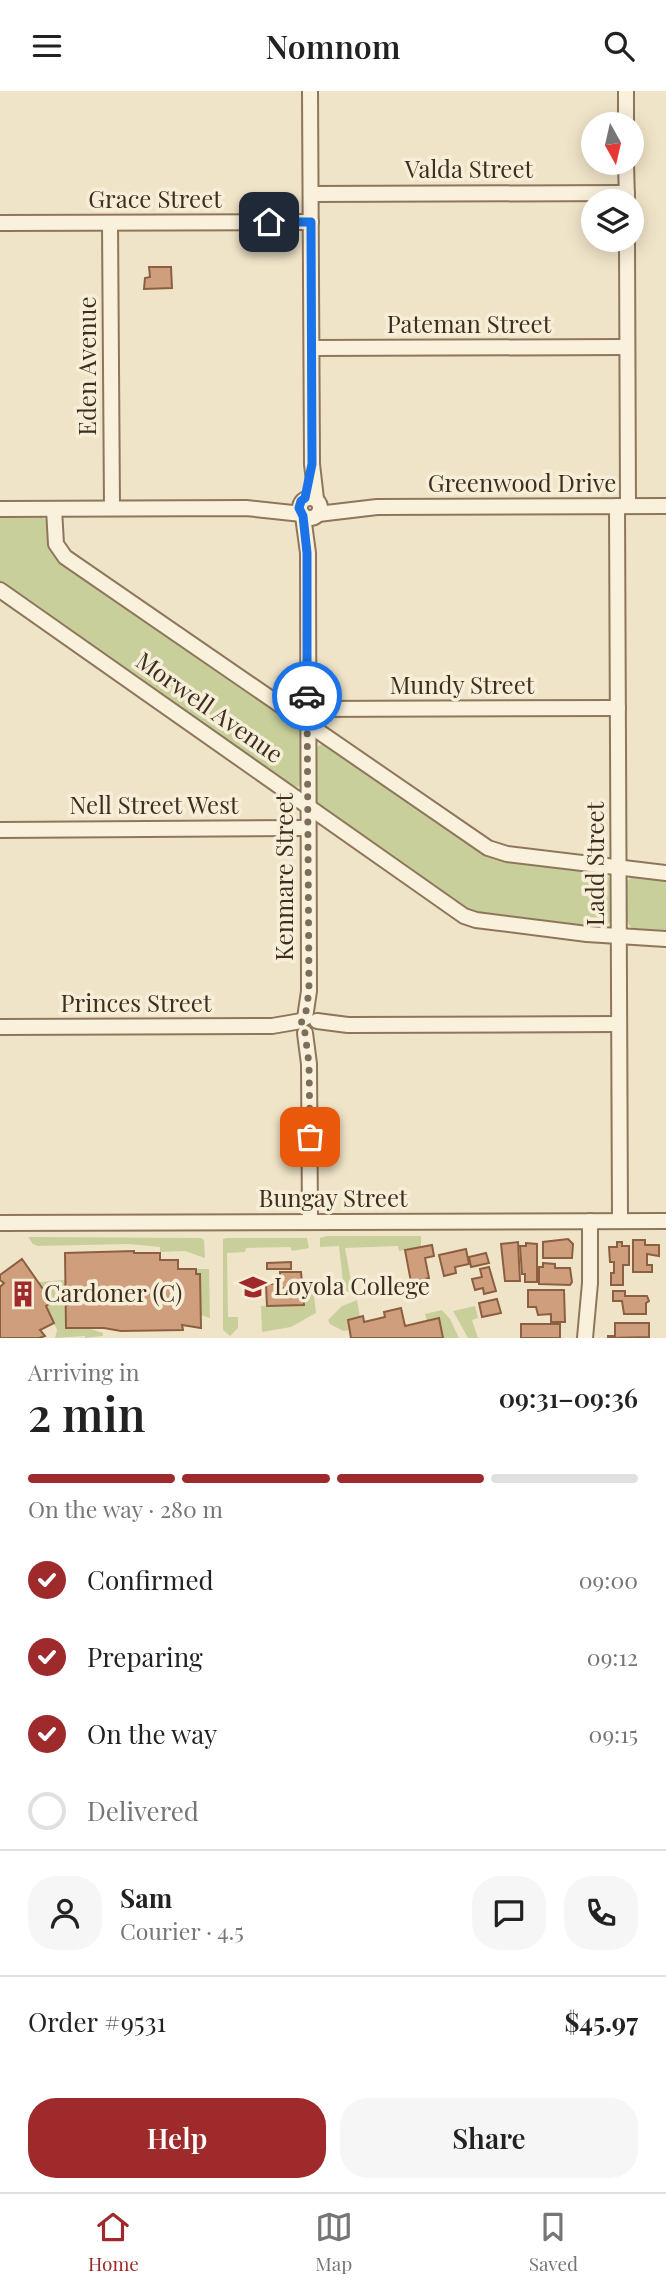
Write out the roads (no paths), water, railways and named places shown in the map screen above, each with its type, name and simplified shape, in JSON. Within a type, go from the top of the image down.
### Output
[{"type":"street","name":"Kenmare Street","points":[[310,91],[312,464],[307,553],[310,1222]]},
{"type":"street","points":[[626,91],[626,112]]},
{"type":"street","name":"Valda Street","points":[[311,194],[581,197]]},
{"type":"street","name":"Grace Street","points":[[0,223],[311,222]]},
{"type":"street","name":"Eden Avenue","points":[[110,223],[112,508]]},
{"type":"street","name":"Ladd Street","points":[[620,1221],[618,708],[627,252]]},
{"type":"street","name":"Pateman Street","points":[[312,348],[627,347]]},
{"type":"street","name":"Greenwood Drive","points":[[0,509],[666,506]]},
{"type":"street","name":"Morwell Avenue","points":[[54,509],[55,540],[65,557],[307,716],[488,848],[508,854],[666,873]]},
{"type":"street","name":"Morwell Avenue","points":[[0,590],[469,919],[587,934],[666,939]]},
{"type":"street","name":"Mundy Street","points":[[307,716],[618,708]]},
{"type":"street","name":"Nell Street West","points":[[0,830],[307,828]]},
{"type":"street","name":"Princes Street","points":[[0,1027],[619,1024]]},
{"type":"street","points":[[585,1338],[590,1283],[590,1221]]},
{"type":"street","name":"Bungay Street","points":[[0,1223],[666,1221]]},
{"type":"place","name":"Loyola College","points":[[253,1287]]},
{"type":"place","name":"Cardoner (C)","points":[[23,1294]]}]
